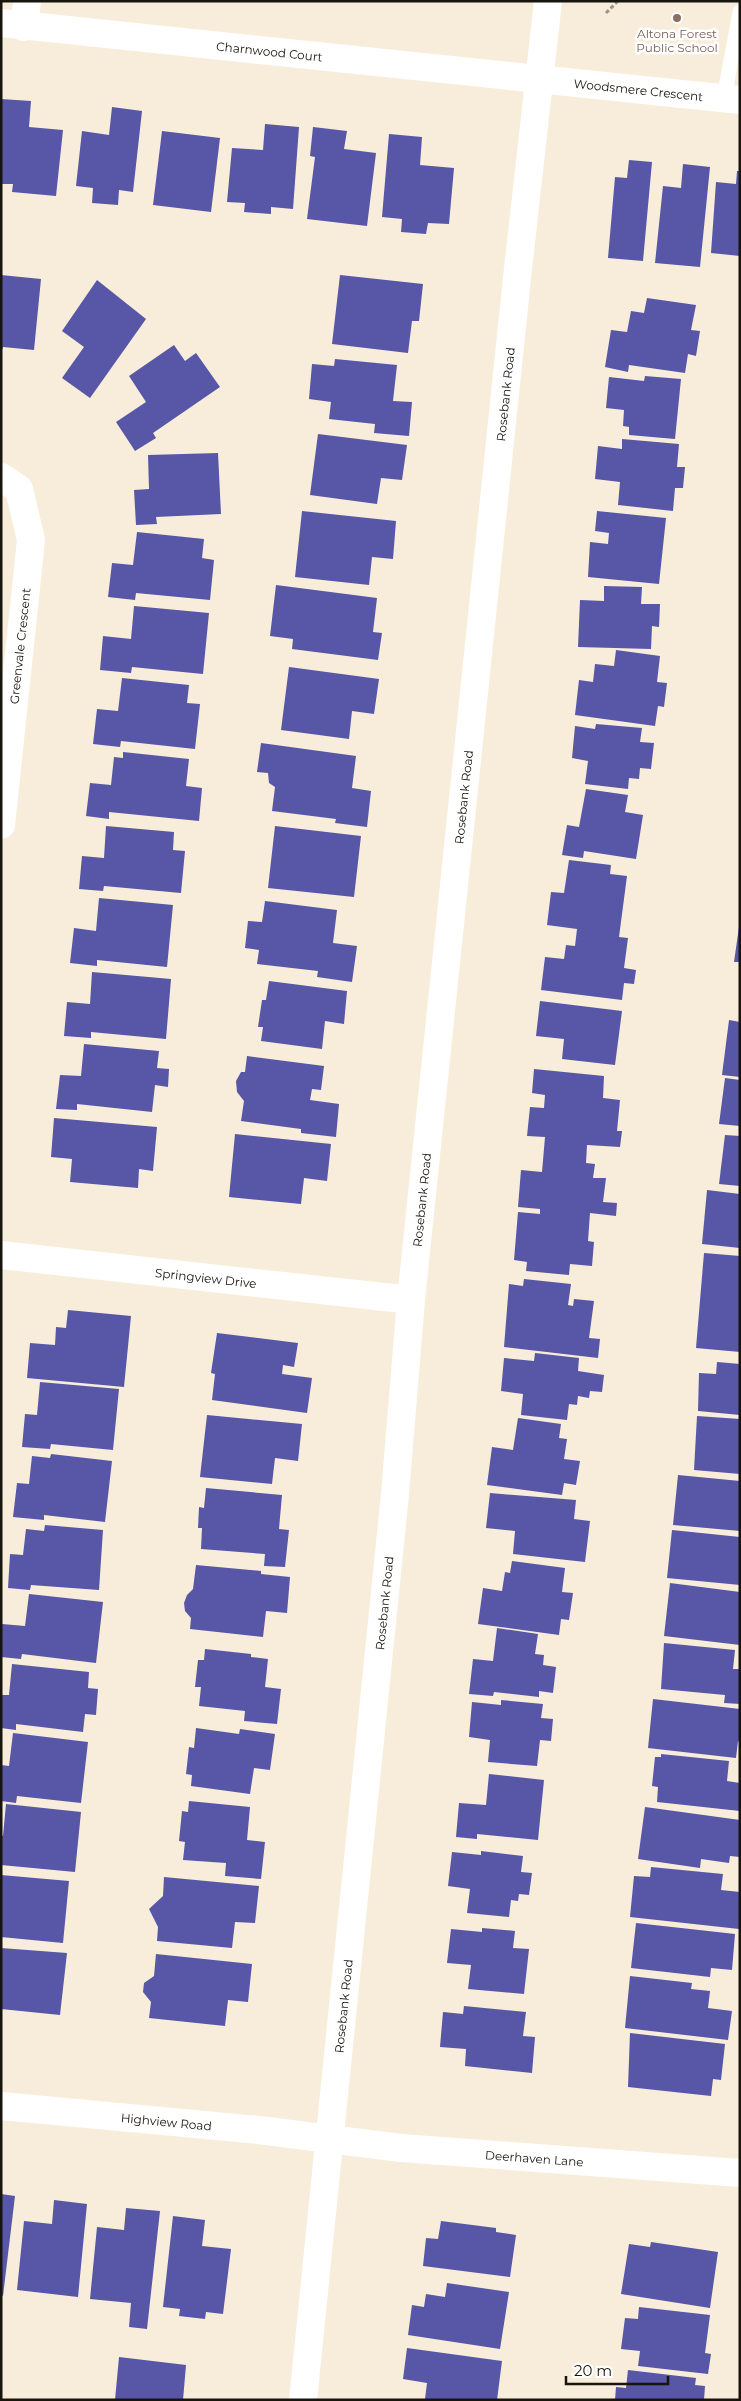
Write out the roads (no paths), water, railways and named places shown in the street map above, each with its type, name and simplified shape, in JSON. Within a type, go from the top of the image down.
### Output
[{"type":"street","name":"Rosebank Road","points":[[302,2400],[395,1494],[411,1300],[538,78],[548,1]]},
{"type":"street","name":"Charnwood Court","points":[[18,17],[538,78]]},
{"type":"street","name":"Woodsmere Crescent","points":[[538,78],[732,99]]},
{"type":"street","name":"Greenvale Crescent","points":[[1,477],[19,489],[31,540],[1,826]]},
{"type":"street","name":"Springview Drive","points":[[1,1255],[411,1300]]},
{"type":"street","name":"Highview Road","points":[[1,2106],[330,2138]]},
{"type":"street","name":"Deerhaven Lane","points":[[330,2138],[401,2148],[740,2173]]},
{"type":"lane","points":[[732,99],[740,12]]},
{"type":"place","name":"Altona Forest Public School","points":[[677,18]]}]
